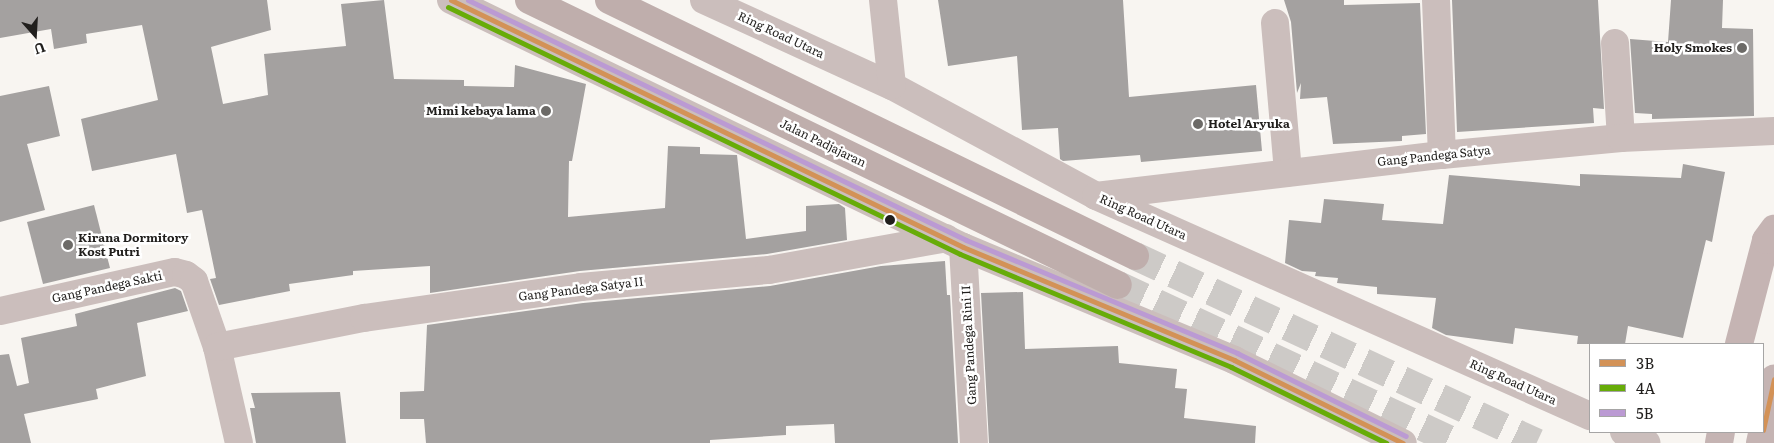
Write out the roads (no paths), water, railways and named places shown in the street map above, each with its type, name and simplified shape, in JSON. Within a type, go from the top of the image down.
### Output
[{"type":"highway","name":"Jalan Padjajaran","points":[[529,0],[1118,285]]},
{"type":"highway","points":[[610,0],[1135,256]]},
{"type":"main road","points":[[1739,343],[1766,240],[1774,229]]},
{"type":"main road","points":[[1764,425],[1774,379]]},
{"type":"street","points":[[451,0],[955,242],[1234,360],[1402,443]]},
{"type":"street","name":"Ring Road Utara","points":[[704,0],[892,86],[1096,196],[1589,416]]},
{"type":"street","points":[[883,0],[892,86]]},
{"type":"street","points":[[1436,0],[1442,154]]},
{"type":"street","points":[[1275,24],[1288,172]]},
{"type":"street","points":[[1615,43],[1621,138]]},
{"type":"street","name":"Gang Pandega Satya","points":[[1096,196],[1442,154],[1621,138],[1774,131]]},
{"type":"street","name":"Gang Pandega Satya II","points":[[218,347],[374,316],[581,287],[769,270],[955,242]]},
{"type":"street","name":"Gang Pandega Rini II","points":[[955,242],[974,443]]},
{"type":"street","name":"Gang Pandega Sakti","points":[[0,311],[174,272],[186,275],[194,281],[218,347],[239,443]]},
{"type":"street","points":[[1626,433],[1647,443]]},
{"type":"tunnel","points":[[1135,256],[1537,443]]},
{"type":"tunnel","points":[[1118,285],[1457,443]]},
{"type":"place","name":"Holy Smokes","points":[[1742,48]]},
{"type":"place","name":"Mimi kebaya lama","points":[[546,111]]},
{"type":"place","name":"Hotel Aryuka","points":[[1198,124]]},
{"type":"place","name":"Kirana Dormitory Kost Putri","points":[[68,245]]}]
